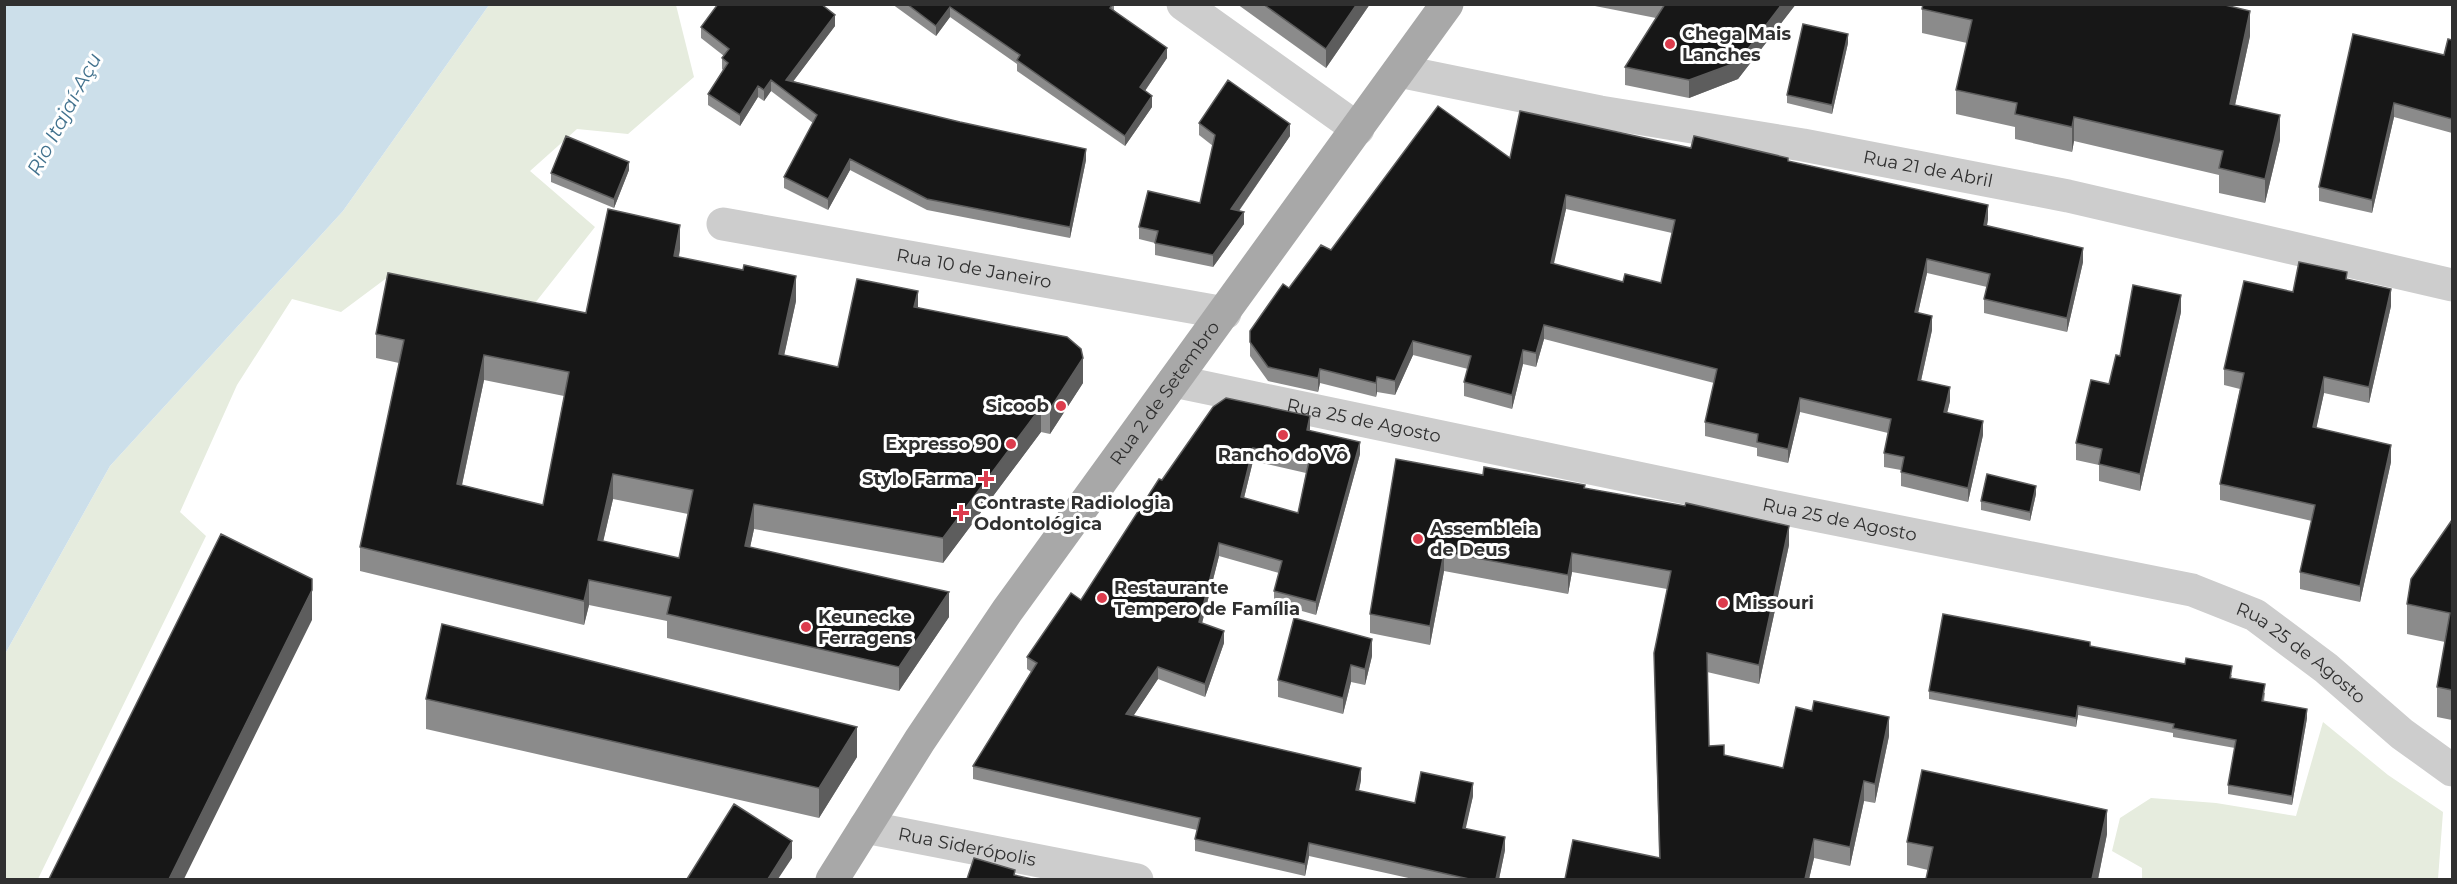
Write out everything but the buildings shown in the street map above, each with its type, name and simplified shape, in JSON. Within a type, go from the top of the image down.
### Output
[{"type":"main road","name":"Rua 2 de Setembro","points":[[832,879],[920,740],[1007,612],[1447,4]]},
{"type":"street","points":[[1183,4],[1358,129]]},
{"type":"street","name":"Rua 21 de Abril","points":[[1400,71],[1600,112],[1803,145],[2068,196],[2452,285]]},
{"type":"street","name":"Rua 10 de Janeiro","points":[[723,224],[1225,313]]},
{"type":"street","name":"Rua 25 de Agosto","points":[[1174,381],[1805,513],[2192,590],[2255,615],[2326,668],[2402,734],[2452,770]]},
{"type":"street","name":"Rua Siderópolis","points":[[865,827],[1137,879]]},
{"type":"shaded area","points":[[489,5],[676,5],[694,77],[628,134],[577,129],[530,171],[595,227],[535,303],[392,274],[341,312],[292,299],[237,385],[180,512],[206,536],[38,879],[5,880],[5,654],[110,466],[343,211]]},
{"type":"shaded area","points":[[2323,722],[2388,775],[2443,812],[2438,879],[2142,879],[2142,868],[2112,851],[2120,818],[2151,798],[2216,803],[2296,816]]},
{"type":"water","name":"Rio Itajaí-Açu","points":[[5,4],[489,5],[343,211],[110,466],[5,654]]},
{"type":"place","name":"Chega Mais Lanches","points":[[1670,44]]},
{"type":"place","name":"Sicoob","points":[[1061,406]]},
{"type":"place","name":"Rancho do Vô","points":[[1283,435]]},
{"type":"place","name":"Expresso 90","points":[[1011,444]]},
{"type":"place","name":"Stylo Farma","points":[[986,479]]},
{"type":"place","name":"Contraste Radiologia Odontológica","points":[[961,513]]},
{"type":"place","name":"Assembleia de Deus","points":[[1418,539]]},
{"type":"place","name":"Restaurante Tempero de Família","points":[[1102,598]]},
{"type":"place","name":"Missouri","points":[[1723,603]]},
{"type":"place","name":"Keunecke Ferragens","points":[[806,627]]}]
